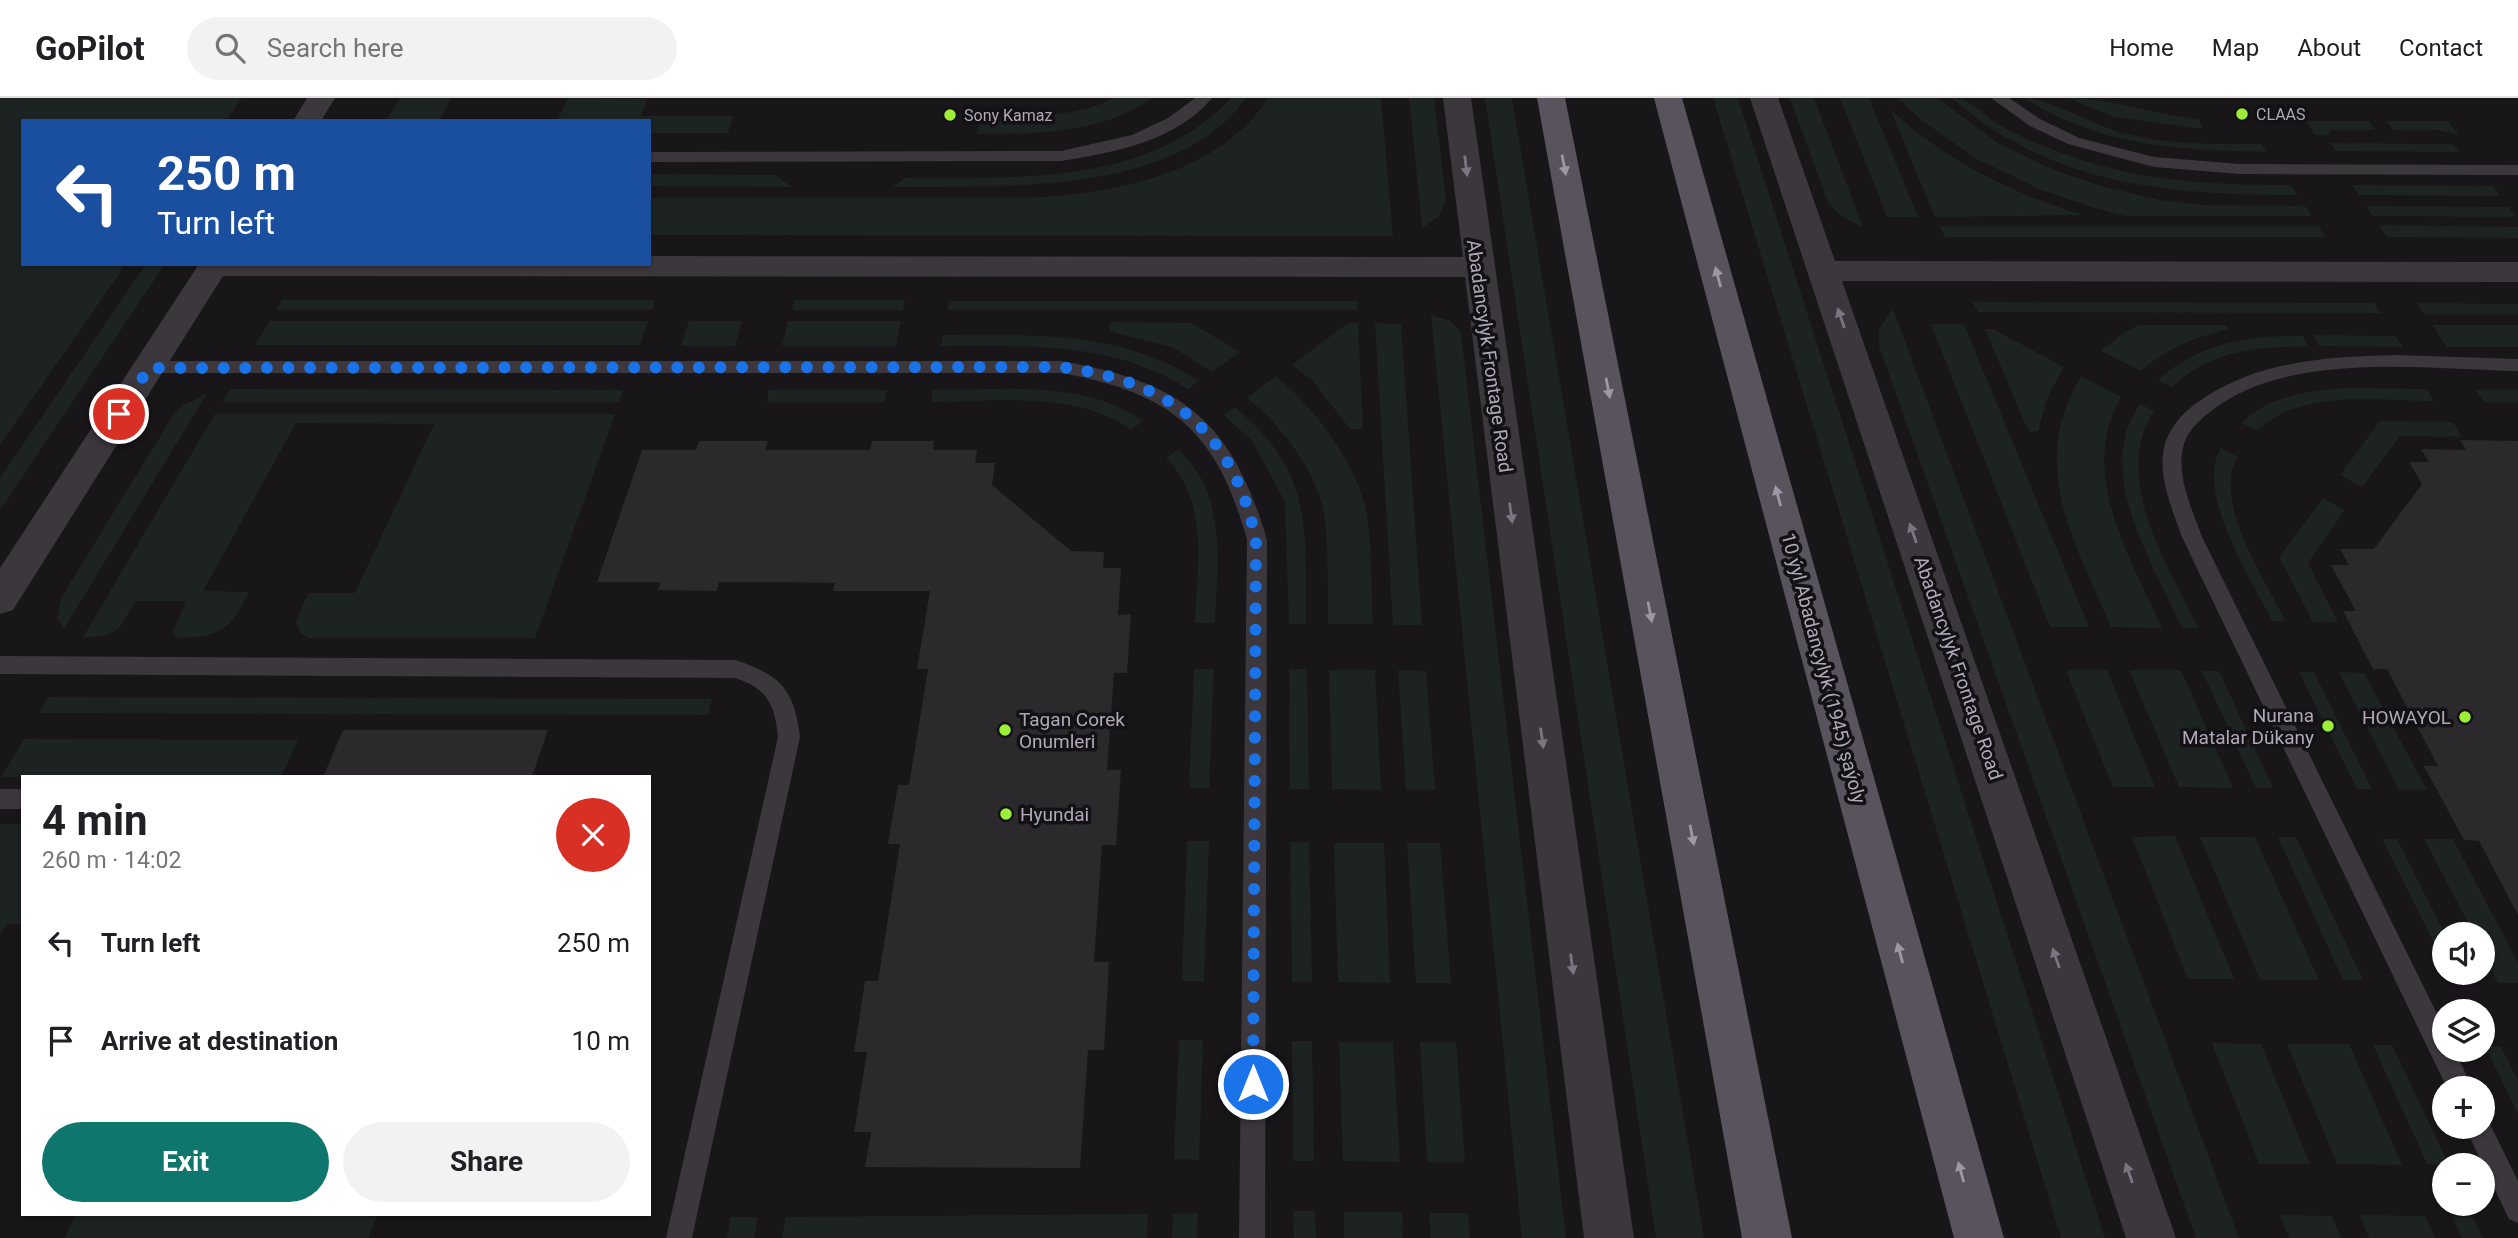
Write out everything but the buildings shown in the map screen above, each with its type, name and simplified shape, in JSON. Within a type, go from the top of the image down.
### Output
[{"type":"main road","points":[[1551,98],[1767,1238]]},
{"type":"main road","name":"10 ýyl Abadançylyk (1945) şaýoly","points":[[1668,98],[1979,1238]]},
{"type":"street","points":[[308,119],[321,98]]},
{"type":"street","name":"Abadancylyk Frontage Road","points":[[1457,98],[1609,1238]]},
{"type":"street","name":"Abadancylyk Frontage Road","points":[[1765,98],[2151,1238]]},
{"type":"street","points":[[0,599],[214,266]]},
{"type":"street","points":[[651,266],[1478,267]]},
{"type":"street","points":[[1825,271],[2518,272]]},
{"type":"lane","points":[[651,158],[1061,156],[1090,152],[1139,136],[1183,115],[1204,98]]},
{"type":"lane","points":[[1998,98],[2018,114],[2062,137],[2126,158],[2152,163],[2220,170],[2518,170]]},
{"type":"lane","points":[[2454,1076],[2192,537],[2176,492],[2174,445],[2186,424],[2205,403],[2238,383],[2275,372],[2324,364],[2518,365]]},
{"type":"lane","points":[[149,368],[1061,367],[1123,379],[1149,390],[1192,418],[1231,464],[1242,486],[1256,540],[1252,1238]]},
{"type":"lane","points":[[0,665],[735,669],[759,676],[777,690],[787,709],[789,737],[679,1238]]},
{"type":"lane","points":[[0,799],[21,799]]},
{"type":"lane","points":[[2484,1139],[2518,1210]]},
{"type":"shaded area","points":[[0,98],[242,98],[227,119],[21,119],[21,266],[125,266],[0,445]]},
{"type":"shaded area","points":[[400,98],[451,98],[440,119],[387,119]]},
{"type":"shaded area","points":[[568,98],[647,99],[641,116],[733,116],[728,133],[651,133],[651,119],[558,119]]},
{"type":"shaded area","points":[[1114,98],[1153,98],[1111,119],[1068,130],[977,134],[981,116],[1065,113],[1082,110]]},
{"type":"shaded area","points":[[1231,98],[1246,98],[1215,130],[1176,154],[1131,169],[1083,179],[1033,185],[892,187],[905,178],[1035,176],[1121,162],[1161,148],[1198,127]]},
{"type":"shaded area","points":[[1268,98],[1381,98],[1393,236],[651,235],[651,198],[1025,198],[1092,192],[1160,176],[1192,163],[1221,146],[1247,125]]},
{"type":"shaded area","points":[[1409,98],[1434,98],[1446,200],[1439,216],[1422,228]]},
{"type":"shaded area","points":[[1485,98],[1512,98],[1704,1238],[1656,1238]]},
{"type":"shaded area","points":[[1713,98],[1738,98],[2105,1238],[2061,1238]]},
{"type":"shaded area","points":[[1790,98],[1814,98],[1863,227],[1841,216],[1828,203]]},
{"type":"shaded area","points":[[1840,98],[1869,98],[1918,217],[1887,217]]},
{"type":"shaded area","points":[[1898,98],[1937,98],[1998,143],[2054,170],[2098,185],[2159,200],[2202,205],[2305,206],[2312,216],[2125,216],[2091,207],[2039,189],[1975,158],[1920,119]]},
{"type":"shaded area","points":[[1952,98],[1972,104],[2001,126],[2024,138],[2121,171],[2205,183],[2291,185],[2298,195],[2205,192],[2159,188],[2115,180],[2030,150],[1990,127]]},
{"type":"shaded area","points":[[2025,98],[2047,103],[2101,125],[2143,138],[2211,144],[2262,144],[2266,152],[2203,150],[2141,143],[2082,127]]},
{"type":"shaded area","points":[[2068,98],[2101,101],[2199,119],[2203,129],[2115,117]]},
{"type":"shaded area","points":[[1890,109],[1911,128],[1980,173],[2030,196],[2083,215],[1935,217]]},
{"type":"shaded area","points":[[2306,121],[2369,121],[2375,130],[2331,130],[2326,135],[2315,135]]},
{"type":"shaded area","points":[[2387,121],[2448,121],[2459,135],[2437,130],[2393,130]]},
{"type":"shaded area","points":[[2330,143],[2452,144],[2459,152],[2336,151]]},
{"type":"shaded area","points":[[651,174],[775,175],[792,187],[651,186]]},
{"type":"shaded area","points":[[2352,185],[2493,186],[2500,196],[2359,195]]},
{"type":"shaded area","points":[[2366,206],[2509,207],[2516,217],[2373,216]]},
{"type":"shaded area","points":[[2379,225],[2518,227],[2518,238],[2387,237]]},
{"type":"shaded area","points":[[1940,226],[2318,226],[2326,237],[1945,237]]},
{"type":"shaded area","points":[[145,266],[164,266],[0,510],[0,478]]},
{"type":"shaded area","points":[[282,300],[655,300],[652,310],[276,310]]},
{"type":"shaded area","points":[[794,300],[905,300],[903,310],[792,310]]},
{"type":"shaded area","points":[[949,301],[1357,301],[1357,310],[947,310]]},
{"type":"shaded area","points":[[1973,302],[2374,303],[2381,313],[1978,312]]},
{"type":"shaded area","points":[[2417,303],[2518,304],[2518,314],[2424,314]]},
{"type":"shaded area","points":[[1893,309],[2239,1238],[2196,1238],[1879,346],[1879,329]]},
{"type":"shaded area","points":[[1431,315],[1451,321],[1461,333],[1566,1238],[1522,1238]]},
{"type":"shaded area","points":[[270,321],[648,321],[640,345],[255,345]]},
{"type":"shaded area","points":[[689,321],[742,321],[735,346],[681,346]]},
{"type":"shaded area","points":[[788,321],[901,321],[896,346],[782,346]]},
{"type":"shaded area","points":[[1110,322],[1191,323],[1240,352],[1212,372],[1174,348],[1109,331]]},
{"type":"shaded area","points":[[1348,323],[1358,323],[1363,429],[1350,429],[1313,381],[1292,365]]},
{"type":"shaded area","points":[[1375,323],[1401,324],[1422,625],[1393,625]]},
{"type":"shaded area","points":[[1931,324],[1964,324],[2089,627],[2050,627]]},
{"type":"shaded area","points":[[2139,325],[2225,325],[2229,329],[2182,344],[2141,371],[2101,351],[2126,331]]},
{"type":"shaded area","points":[[2432,325],[2518,325],[2518,347],[2447,347]]},
{"type":"shaded area","points":[[1985,329],[1993,329],[2064,367],[2048,396],[2038,431],[2031,432],[2027,428]]},
{"type":"shaded area","points":[[943,335],[1043,336],[1108,344],[1170,364],[1199,381],[1188,389],[1160,373],[1100,354],[1037,347],[941,346]]},
{"type":"shaded area","points":[[2312,335],[2395,336],[2403,347],[2319,346]]},
{"type":"shaded area","points":[[2303,336],[2309,347],[2254,349],[2236,353],[2202,365],[2172,387],[2158,380],[2190,357],[2226,344],[2264,337]]},
{"type":"shaded area","points":[[1276,376],[1321,422],[1346,461],[1364,501],[1370,547],[1373,624],[1328,624],[1325,520],[1315,485],[1297,452],[1273,422],[1247,398]]},
{"type":"shaded area","points":[[2081,376],[2121,397],[2109,426],[2104,455],[2106,485],[2123,544],[2162,628],[2111,627],[2071,534],[2057,473],[2058,441],[2065,409]]},
{"type":"shaded area","points":[[2344,388],[2427,389],[2434,401],[2341,400],[2295,408],[2275,417],[2258,431],[2242,423],[2264,407],[2289,396]]},
{"type":"shaded area","points":[[230,389],[623,390],[619,402],[222,402]]},
{"type":"shaded area","points":[[1014,389],[1069,393],[1095,398],[1143,421],[1131,430],[1109,417],[1085,409],[1034,401],[931,402],[933,390]]},
{"type":"shaded area","points":[[769,390],[887,390],[884,402],[767,402]]},
{"type":"shaded area","points":[[2475,390],[2518,390],[2518,402],[2484,402]]},
{"type":"shaded area","points":[[207,393],[64,629],[57,617],[61,598],[172,417],[184,405]]},
{"type":"shaded area","points":[[2140,404],[2154,411],[2142,438],[2138,465],[2141,494],[2160,550],[2198,628],[2182,628],[2132,518],[2122,458],[2127,430]]},
{"type":"shaded area","points":[[1235,407],[1261,431],[1280,456],[1292,480],[1304,531],[1306,624],[1289,624],[1285,502],[1252,441],[1224,415]]},
{"type":"shaded area","points":[[215,414],[615,414],[535,638],[308,638],[301,634],[296,622],[308,593],[355,593],[434,424],[296,423],[203,591],[249,592],[229,623],[204,636],[177,638],[172,633],[186,601],[136,601],[117,630],[104,635],[83,637]]},
{"type":"shaded area","points":[[2380,421],[2453,422],[2462,437],[2400,436],[2362,487],[2340,475]]},
{"type":"shaded area","points":[[2221,448],[2238,457],[2231,474],[2231,494],[2236,517],[2255,563],[2286,621],[2272,621],[2229,536],[2215,488],[2215,466]]},
{"type":"shaded area","points":[[1178,449],[1194,467],[1212,508],[1217,553],[1215,623],[1195,623],[1198,536],[1195,515],[1180,476],[1166,458]]},
{"type":"shaded area","points":[[2323,498],[2345,510],[2308,563],[2338,622],[2313,622],[2279,557]]},
{"type":"shaded area","points":[[1194,669],[1214,669],[1209,788],[1189,788]]},
{"type":"shaded area","points":[[1289,669],[1307,669],[1309,789],[1290,789]]},
{"type":"shaded area","points":[[1329,670],[1375,670],[1381,790],[1332,789]]},
{"type":"shaded area","points":[[1398,670],[1426,671],[1435,790],[1406,790]]},
{"type":"shaded area","points":[[2066,670],[2107,670],[2155,787],[2113,787]]},
{"type":"shaded area","points":[[2129,670],[2181,670],[2233,788],[2179,787]]},
{"type":"shaded area","points":[[2202,671],[2219,671],[2273,788],[2256,788]]},
{"type":"shaded area","points":[[2299,672],[2314,672],[2372,789],[2357,789]]},
{"type":"shaded area","points":[[2339,672],[2364,673],[2427,790],[2399,790]]},
{"type":"shaded area","points":[[48,697],[712,699],[708,715],[39,713]]},
{"type":"shaded area","points":[[24,739],[298,740],[282,775],[1,777]]},
{"type":"shaded area","points":[[0,824],[21,824],[21,924],[6,924],[0,935]]},
{"type":"shaded area","points":[[2175,836],[2234,979],[2188,979],[2132,837]]},
{"type":"shaded area","points":[[2200,837],[2255,837],[2319,980],[2260,980]]},
{"type":"shaded area","points":[[2278,837],[2296,837],[2363,980],[2343,980]]},
{"type":"shaded area","points":[[2382,839],[2397,839],[2439,922],[2432,922],[2432,939]]},
{"type":"shaded area","points":[[2424,839],[2453,839],[2518,963],[2518,983],[2498,983],[2495,977],[2495,922],[2468,922]]},
{"type":"shaded area","points":[[1187,841],[1209,841],[1204,981],[1182,981]]},
{"type":"shaded area","points":[[1290,842],[1309,842],[1312,982],[1292,982]]},
{"type":"shaded area","points":[[1334,843],[1384,843],[1390,983],[1338,982]]},
{"type":"shaded area","points":[[1407,843],[1440,843],[1451,983],[1416,983]]},
{"type":"shaded area","points":[[1179,1040],[1203,1040],[1199,1160],[1174,1159]]},
{"type":"shaded area","points":[[1292,1041],[1312,1041],[1314,1161],[1293,1161]]},
{"type":"shaded area","points":[[1339,1042],[1393,1042],[1400,1162],[1343,1161]]},
{"type":"shaded area","points":[[1420,1042],[1456,1042],[1465,1162],[1427,1162]]},
{"type":"shaded area","points":[[2212,1043],[2261,1044],[2310,1164],[2259,1164]]},
{"type":"shaded area","points":[[2287,1044],[2349,1044],[2402,1165],[2337,1164]]},
{"type":"shaded area","points":[[2373,1045],[2392,1045],[2432,1129],[2432,1139],[2437,1139],[2443,1153],[2432,1153],[2432,1164],[2427,1164]]},
{"type":"shaded area","points":[[2495,1047],[2501,1047],[2518,1080],[2518,1114],[2493,1062],[2495,1062]]},
{"type":"shaded area","points":[[1293,1211],[1315,1211],[1316,1238],[1294,1238]]},
{"type":"shaded area","points":[[1344,1212],[1402,1212],[1403,1238],[1344,1238]]},
{"type":"shaded area","points":[[1198,1213],[1197,1238],[1172,1238],[1173,1214]]},
{"type":"shaded area","points":[[1429,1213],[1468,1213],[1470,1238],[1431,1238]]},
{"type":"shaded area","points":[[1148,1214],[1147,1238],[782,1238],[786,1217]]},
{"type":"shaded area","points":[[2280,1215],[2332,1216],[2341,1238],[2289,1238]]},
{"type":"shaded area","points":[[2360,1215],[2425,1216],[2435,1238],[2369,1238]]},
{"type":"shaded area","points":[[74,1216],[377,1216],[369,1238],[65,1238]]},
{"type":"shaded area","points":[[2452,1216],[2473,1217],[2483,1238],[2462,1238]]},
{"type":"shaded area","points":[[731,1217],[758,1217],[754,1238],[727,1238]]},
{"type":"place","name":"CLAAS","points":[[2242,114]]},
{"type":"place","name":"Sony Kamaz","points":[[950,115]]},
{"type":"place","name":"HOWAYOL","points":[[2465,717]]},
{"type":"place","name":"Nurana Matalar Dükany","points":[[2328,726]]},
{"type":"place","name":"Tagan Corek Onumleri","points":[[1005,730]]},
{"type":"place","name":"Hyundai","points":[[1006,814]]},
{"type":"route","points":[[119,414],[149,368],[1061,367],[1123,379],[1167,400],[1192,418],[1231,464],[1242,486],[1256,540],[1253,1084]]}]
